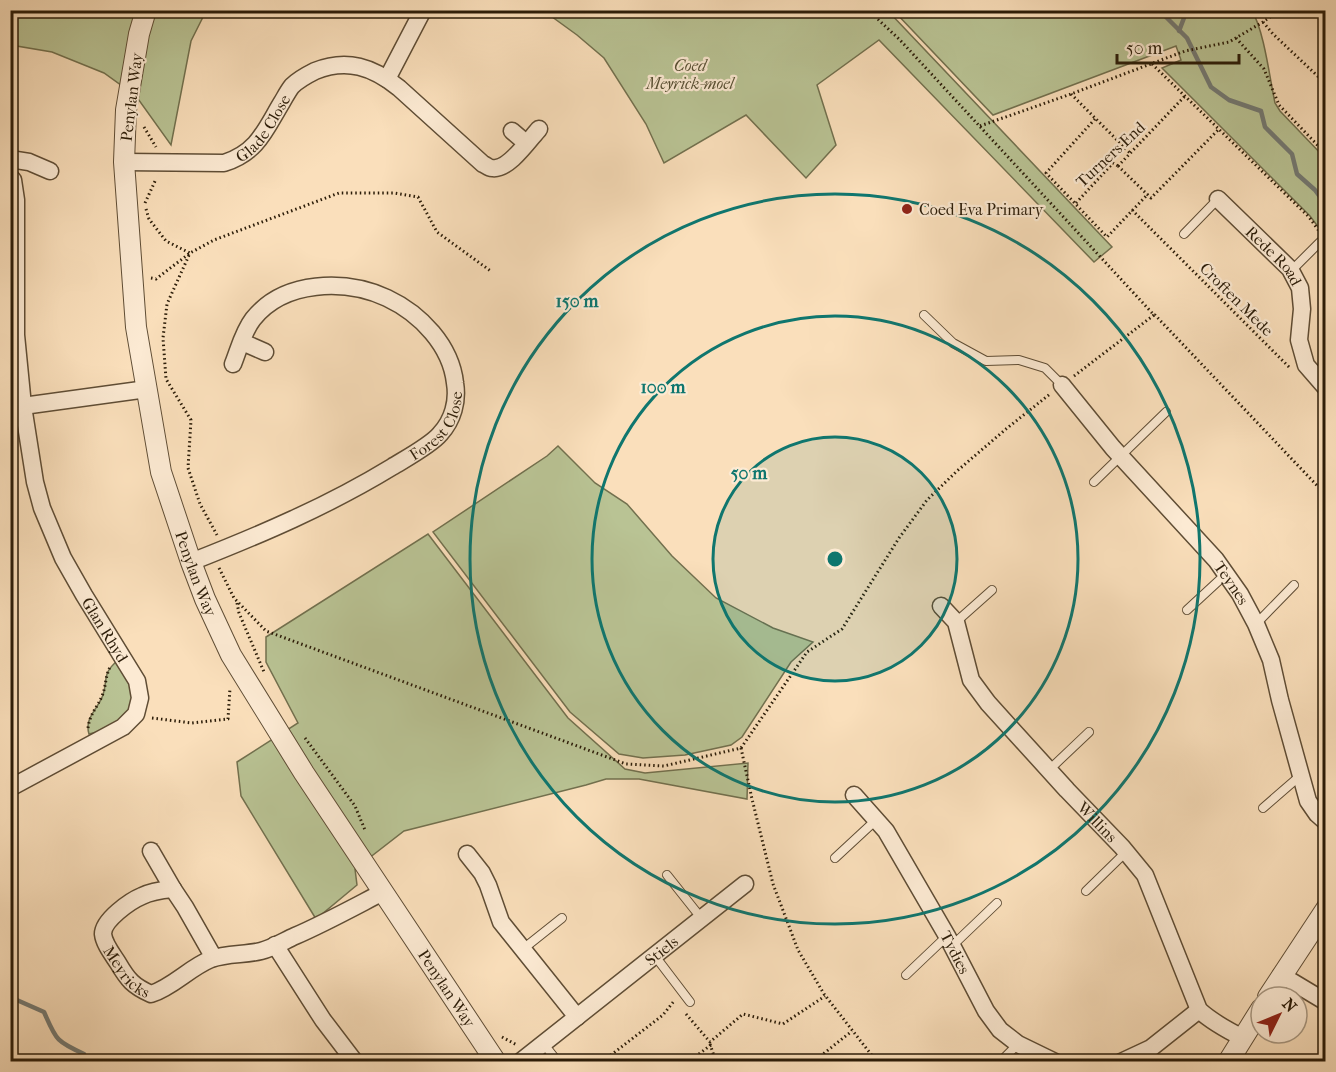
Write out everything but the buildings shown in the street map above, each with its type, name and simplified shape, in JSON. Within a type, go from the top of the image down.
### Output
[{"type":"street","name":"Penylan Way","points":[[146,10],[139,34],[126,110],[124,162],[136,327],[161,472],[205,599],[231,656],[304,773],[495,1062]]},
{"type":"street","points":[[387,79],[423,10]]},
{"type":"street","name":"Glade Close","points":[[124,162],[224,163],[235,159],[249,151],[259,140],[292,86],[306,75],[325,67],[344,64],[376,72],[387,79],[483,164],[492,168],[502,167],[511,160],[539,129]]},
{"type":"street","points":[[512,131],[526,143]]},
{"type":"street","points":[[10,159],[29,162],[50,171]]},
{"type":"street","name":"Glan Rhyd","points":[[10,177],[16,200],[16,327],[23,406],[35,482],[42,508],[63,558],[138,681],[140,698],[136,714]]},
{"type":"street","name":"Rede Road","points":[[1218,199],[1291,271],[1300,288],[1302,309],[1299,340],[1306,365],[1326,388]]},
{"type":"street","name":"Forest Close","points":[[191,562],[258,536],[373,479],[440,435],[454,407],[456,391],[454,371],[432,332],[420,320],[387,298],[348,287],[324,286],[302,289],[264,307],[247,328],[233,364]]},
{"type":"street","points":[[242,342],[265,352]]},
{"type":"street","name":"Teynes","points":[[1062,385],[1120,456],[1216,560],[1239,594],[1256,624],[1271,660],[1308,801],[1326,822]]},
{"type":"street","points":[[23,406],[147,389]]},
{"type":"street","name":"Willins","points":[[941,606],[956,622],[971,680],[988,703],[1145,875],[1199,1010]]},
{"type":"street","points":[[10,788],[123,727],[136,714]]},
{"type":"street","name":"Tydies","points":[[854,795],[890,838],[986,1011],[1000,1030],[1018,1044],[1055,1062]]},
{"type":"street","points":[[151,851],[214,958]]},
{"type":"street","points":[[467,854],[482,873],[501,922],[577,1017]]},
{"type":"street","name":"Stiels","points":[[522,1059],[745,884]]},
{"type":"street","name":"Meyricks","points":[[173,889],[141,896],[114,915],[105,925],[103,935],[126,976],[137,988],[151,994],[160,991],[199,964],[228,955],[261,951],[311,929],[382,892]]},
{"type":"street","points":[[1275,985],[1326,909]]},
{"type":"street","points":[[275,945],[323,1020],[355,1062]]},
{"type":"street","points":[[1281,975],[1326,1002]]},
{"type":"street","points":[[1121,1062],[1151,1048],[1199,1010],[1223,1028],[1243,1038]]},
{"type":"street","points":[[1228,1062],[1249,1028]]},
{"type":"lane","points":[[1184,234],[1218,199]]},
{"type":"lane","points":[[1291,271],[1321,238]]},
{"type":"lane","points":[[924,315],[953,343],[986,361],[1019,360],[1046,368],[1062,385]]},
{"type":"lane","points":[[1094,482],[1166,412]]},
{"type":"lane","points":[[1187,610],[1226,574]]},
{"type":"lane","points":[[1256,624],[1294,585]]},
{"type":"lane","points":[[956,622],[992,590]]},
{"type":"lane","points":[[1049,770],[1089,732]]},
{"type":"lane","points":[[1263,808],[1301,775]]},
{"type":"lane","points":[[835,858],[876,820]]},
{"type":"lane","points":[[1086,891],[1126,852]]},
{"type":"lane","points":[[667,875],[702,919]]},
{"type":"lane","points":[[906,975],[997,903]]},
{"type":"lane","points":[[523,950],[562,918]]},
{"type":"lane","points":[[655,956],[686,996]]},
{"type":"lane","points":[[543,1043],[558,1062]]},
{"type":"lane","points":[[1000,1062],[1018,1044]]},
{"type":"path","points":[[868,10],[900,40],[1154,315],[1326,495]]},
{"type":"path","points":[[980,126],[1185,51],[1229,42],[1263,22],[1275,10]]},
{"type":"path","points":[[1263,22],[1326,84]]},
{"type":"path","points":[[1236,38],[1264,69],[1279,105],[1326,154]]},
{"type":"path","points":[[1152,64],[1309,217],[1321,238]]},
{"type":"path","points":[[1071,94],[1130,153]]},
{"type":"path","name":"Turners End","points":[[1075,204],[1113,163],[1119,166],[1185,96]]},
{"type":"path","points":[[126,110],[137,115],[165,163],[145,202],[148,219],[165,240],[190,253]]},
{"type":"path","points":[[1095,119],[1046,173],[1107,237],[1148,194]]},
{"type":"path","points":[[1119,166],[1151,198],[1219,129]]},
{"type":"path","points":[[146,277],[156,279],[190,253],[214,240],[339,193],[394,193],[418,197],[437,232],[492,272]]},
{"type":"path","name":"Croften Mede","points":[[1132,210],[1292,370]]},
{"type":"path","points":[[190,253],[167,304],[163,338],[166,379],[191,420],[188,468],[200,504],[223,550],[216,563],[234,598],[266,631],[626,764],[664,766],[741,748],[807,652],[842,629],[899,538],[927,500],[998,436],[1154,315]]},
{"type":"path","points":[[237,601],[239,613],[266,678]]},
{"type":"path","points":[[93,744],[88,729],[91,714],[102,698],[109,668],[122,656]]},
{"type":"path","points":[[136,714],[192,723],[228,719],[230,687]]},
{"type":"path","points":[[300,731],[355,806],[368,838]]},
{"type":"path","points":[[741,748],[773,884],[798,950],[825,996],[877,1062]]},
{"type":"path","points":[[686,996],[683,1010],[710,1043],[716,1062]]},
{"type":"path","points":[[602,1062],[608,1060],[686,996]]},
{"type":"path","points":[[688,1062],[743,1014],[783,1024],[825,996]]},
{"type":"path","points":[[813,1062],[852,1031]]},
{"type":"path","points":[[495,1032],[520,1047],[522,1059]]},
{"type":"green space","points":[[10,11],[206,11],[191,41],[171,145],[136,96],[104,73],[52,52],[11,45]]},
{"type":"green space","name":"Coed Meyrick-moel","points":[[544,11],[888,11],[1112,247],[1094,262],[879,40],[817,85],[836,145],[806,178],[746,115],[664,163],[646,124],[604,58]]},
{"type":"green space","points":[[894,11],[1252,11],[1263,42],[1275,103],[1325,158],[1325,236],[1310,216],[1162,68],[1181,60],[1176,46],[993,115]]},
{"type":"green space","points":[[558,446],[595,483],[627,504],[672,556],[716,598],[773,628],[813,642],[791,662],[742,737],[731,745],[685,755],[643,758],[619,754],[570,712],[433,532],[547,456]]},
{"type":"green space","points":[[428,534],[568,718],[625,769],[645,773],[748,763],[747,799],[639,779],[606,779],[404,831],[355,869],[357,885],[316,919],[241,796],[237,762],[298,723],[266,662],[266,637]]},
{"type":"green space","points":[[117,661],[122,663],[134,696],[127,716],[89,734],[88,723],[103,695],[107,673]]},
{"type":"waterway","points":[[1159,10],[1187,38],[1211,87],[1229,100],[1261,111],[1265,127],[1292,154],[1297,174],[1315,190],[1326,205]]},
{"type":"waterway","points":[[1179,31],[1187,10]]},
{"type":"waterway","points":[[10,997],[44,1012],[58,1038],[67,1046],[84,1054],[80,1062]]},
{"type":"waterway","points":[[210,1062],[226,1057],[230,1062]]},
{"type":"place","name":"Coed Eva Primary","points":[[907,209]]}]
